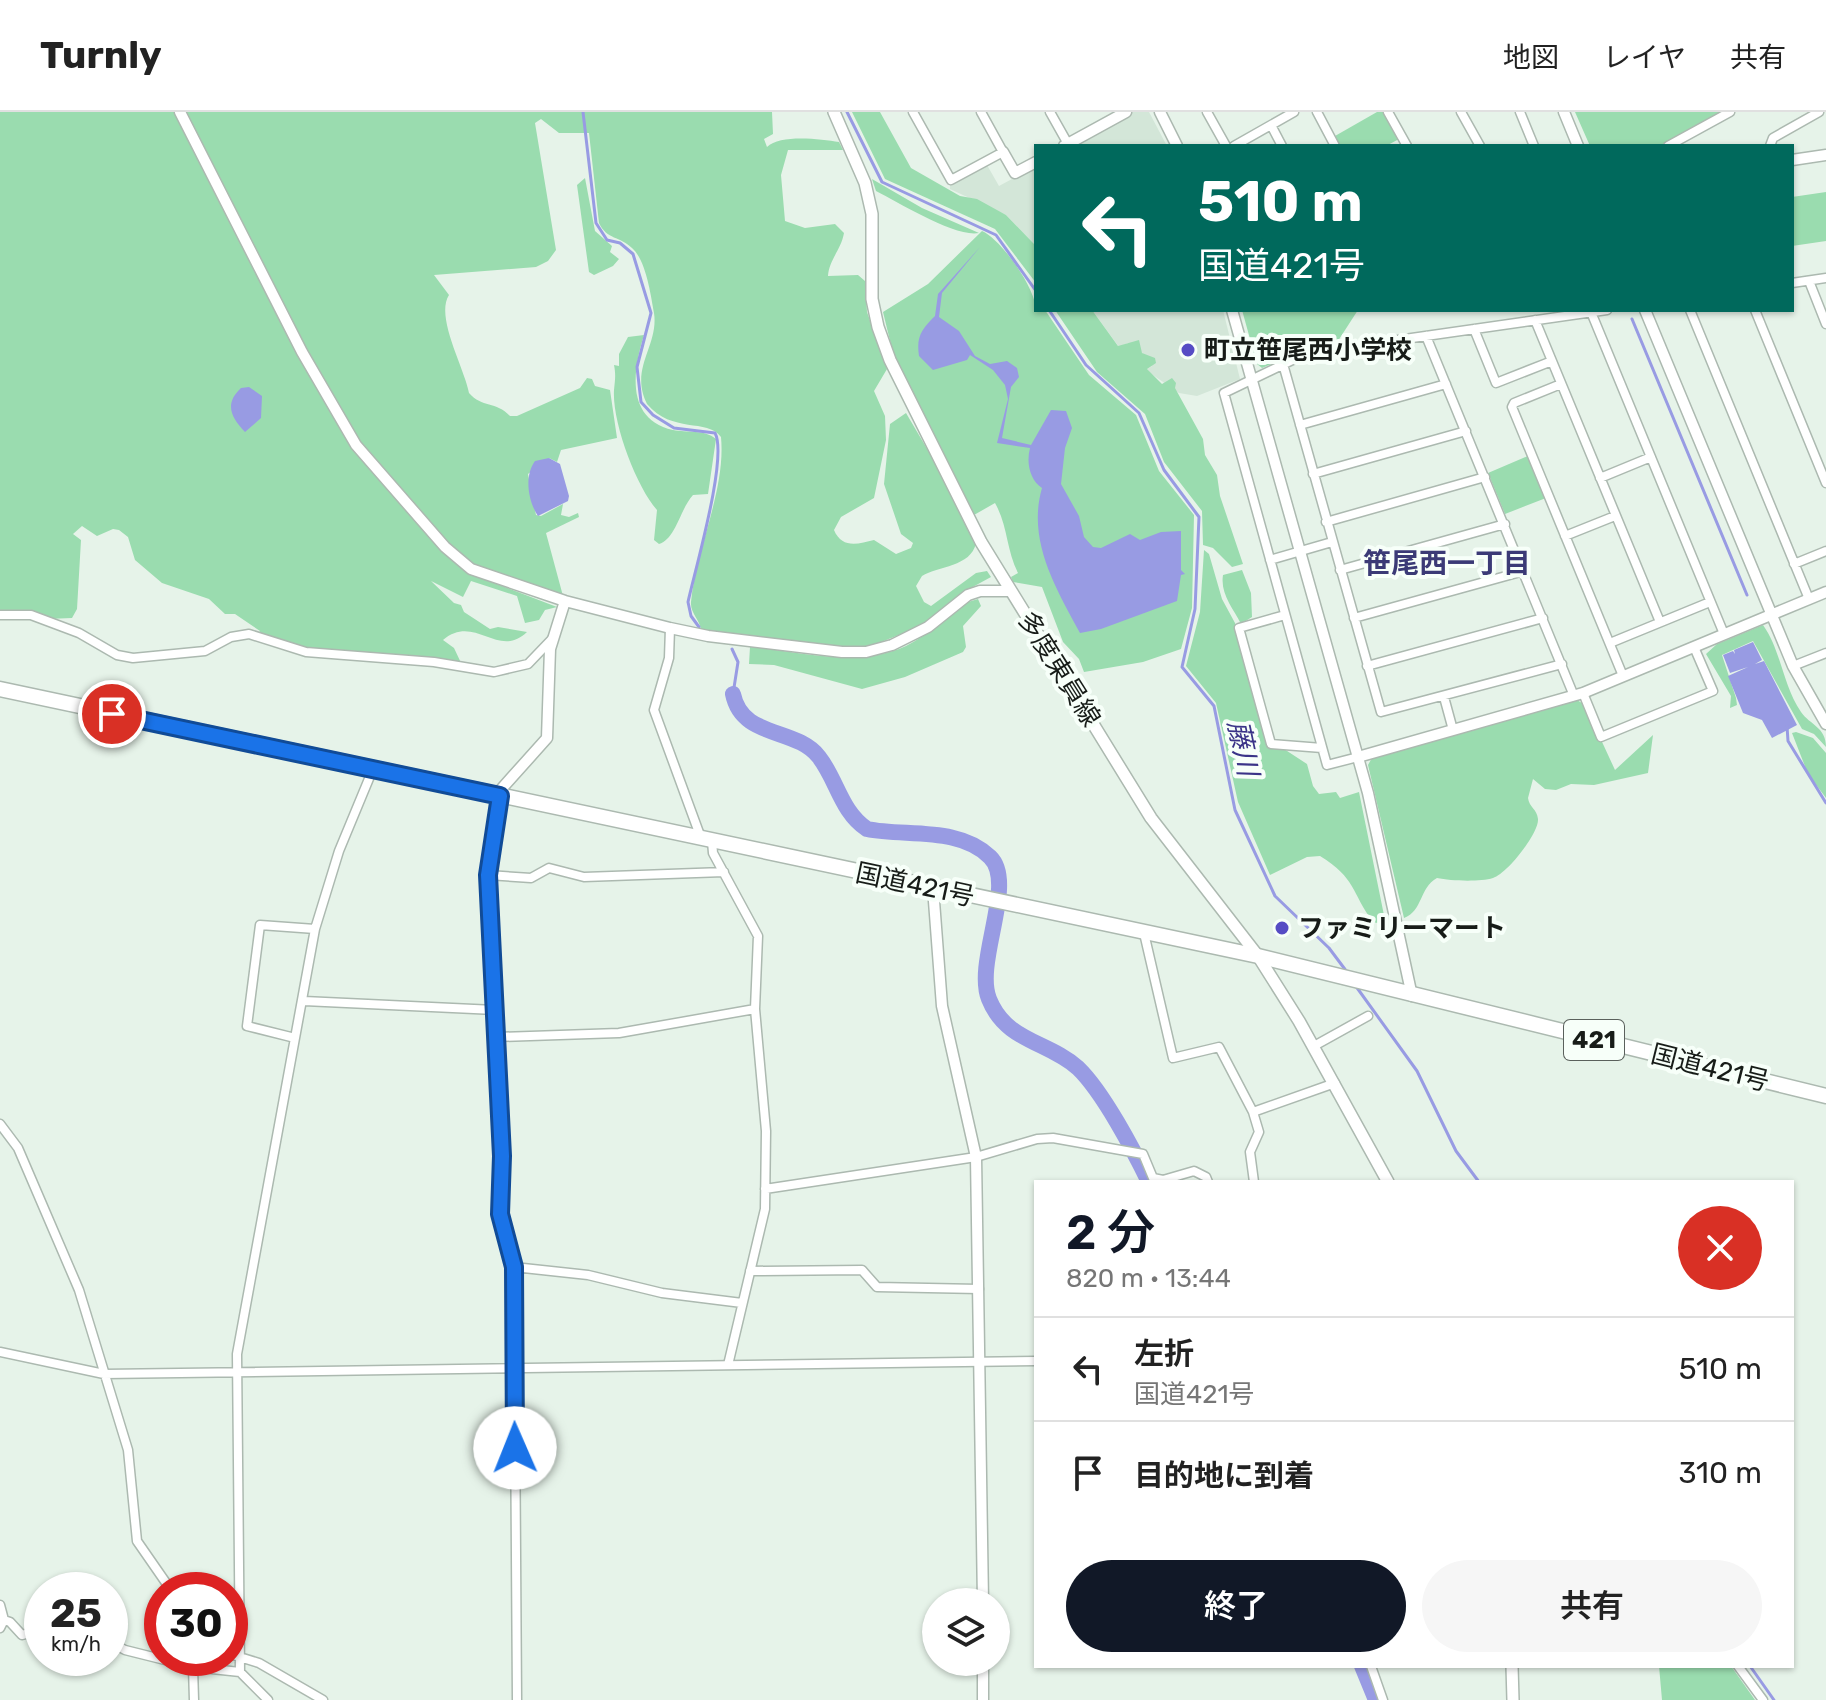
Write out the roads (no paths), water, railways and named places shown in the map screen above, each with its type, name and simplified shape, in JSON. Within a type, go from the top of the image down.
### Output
[{"type":"highway","name":"国道421号","points":[[0,689],[1258,956],[1826,1096]]},
{"type":"main road","name":"多度東員線","points":[[834,112],[865,183],[872,214],[872,299],[890,360],[1010,591],[1151,818],[1258,956],[1314,1046],[1387,1180]]},
{"type":"main road","points":[[1512,1668],[1513,1700]]},
{"type":"street","points":[[180,112],[280,312],[356,445],[459,561],[482,574],[565,601],[670,628],[708,636],[866,652],[912,636],[968,595],[980,591],[1010,591]]},
{"type":"street","points":[[913,112],[951,180],[1003,152]]},
{"type":"street","points":[[981,112],[1015,173],[1034,163]]},
{"type":"street","points":[[1050,112],[1066,144]]},
{"type":"street","points":[[1160,112],[1176,144]]},
{"type":"street","points":[[1207,112],[1225,144]]},
{"type":"street","points":[[1238,144],[1294,112]]},
{"type":"street","points":[[1317,112],[1334,144]]},
{"type":"street","points":[[1388,112],[1406,144]]},
{"type":"street","points":[[1461,112],[1479,144]]},
{"type":"street","points":[[1520,112],[1533,144]]},
{"type":"street","points":[[1564,112],[1577,144]]},
{"type":"street","points":[[1672,144],[1730,112]]},
{"type":"street","points":[[1771,144],[1773,138],[1819,112]]},
{"type":"street","points":[[1068,144],[1121,113]]},
{"type":"street","points":[[1271,125],[1281,144]]},
{"type":"street","points":[[1794,160],[1826,155]]},
{"type":"street","points":[[1794,283],[1826,278]]},
{"type":"street","points":[[1809,281],[1826,324]]},
{"type":"street","points":[[1233,312],[1358,757],[1412,996]]},
{"type":"street","points":[[1724,634],[1591,312],[1307,353],[1224,393],[1328,766],[1578,694],[1694,647],[1826,592]]},
{"type":"street","points":[[1646,312],[1793,666],[1824,717]]},
{"type":"street","points":[[1691,312],[1809,599]]},
{"type":"street","points":[[1756,312],[1826,483]]},
{"type":"street","points":[[1535,320],[1660,622]]},
{"type":"street","points":[[1474,329],[1496,383],[1552,361]]},
{"type":"street","points":[[1426,336],[1562,664],[1601,737],[1713,691],[1694,647]]},
{"type":"street","points":[[1283,364],[1367,666],[1383,713],[1562,664]]},
{"type":"street","points":[[1300,425],[1446,384]]},
{"type":"street","points":[[1561,384],[1514,403],[1512,407],[1623,676]]},
{"type":"street","points":[[1313,474],[1466,431]]},
{"type":"street","points":[[1600,478],[1651,457]]},
{"type":"street","points":[[1326,522],[1485,477]]},
{"type":"street","points":[[1565,536],[1615,516]]},
{"type":"street","points":[[1340,570],[1505,524]]},
{"type":"street","points":[[1270,560],[1332,542]]},
{"type":"street","points":[[1794,564],[1826,551]]},
{"type":"street","points":[[1354,618],[1524,571]]},
{"type":"street","points":[[517,1700],[514,1267],[500,1214],[502,1156],[488,875],[498,795],[547,738],[552,639],[565,601]]},
{"type":"street","points":[[1610,643],[1710,602]]},
{"type":"street","points":[[0,615],[31,615],[79,633],[117,655],[133,658],[205,651],[231,637],[249,634],[296,650],[434,662],[494,672],[528,664],[552,639]]},
{"type":"street","points":[[1285,615],[1239,628],[1243,643],[1272,745],[1322,748]]},
{"type":"street","points":[[1367,666],[1543,618]]},
{"type":"street","points":[[670,628],[669,658],[654,710],[659,732],[706,840],[758,936],[755,1009],[766,1131],[765,1209],[728,1365]]},
{"type":"street","points":[[1793,666],[1826,653]]},
{"type":"street","points":[[1444,697],[1453,730]]},
{"type":"street","points":[[241,1572],[237,1372],[244,1312],[315,929],[331,875],[373,769]]},
{"type":"street","points":[[488,875],[531,878],[549,868],[584,877],[724,872]]},
{"type":"street","points":[[933,888],[942,1006],[976,1157],[983,1588]]},
{"type":"street","points":[[295,1038],[247,1026],[260,925],[315,929]]},
{"type":"street","points":[[1144,933],[1173,1058],[1219,1047],[1253,1112],[1259,1132],[1250,1152],[1254,1180]]},
{"type":"street","points":[[304,1001],[495,1010]]},
{"type":"street","points":[[497,1037],[619,1033],[755,1009]]},
{"type":"street","points":[[1314,1046],[1368,1016]]},
{"type":"street","points":[[1253,1112],[1335,1083]]},
{"type":"street","points":[[0,1124],[18,1148],[70,1266],[131,1467],[137,1541],[159,1572]]},
{"type":"street","points":[[765,1189],[976,1157],[1037,1139],[1053,1138],[1143,1154],[1153,1178],[1163,1180],[1194,1171],[1207,1180]]},
{"type":"street","points":[[514,1267],[588,1275],[662,1293],[742,1303]]},
{"type":"street","points":[[750,1271],[862,1270],[877,1287],[979,1289]]},
{"type":"street","points":[[0,1352],[104,1374],[1034,1361]]},
{"type":"street","points":[[0,1605],[2,1624],[10,1622],[24,1634]]},
{"type":"street","points":[[248,1659],[323,1700]]},
{"type":"street","points":[[1372,1668],[1383,1700]]},
{"type":"street","points":[[1739,1668],[1763,1700]]},
{"type":"street","points":[[194,1700],[197,1676]]},
{"type":"street","points":[[244,1676],[268,1700]]},
{"type":"street","points":[[983,1676],[983,1700]]},
{"type":"water","points":[[980,247],[942,293],[939,317],[959,331],[975,356],[990,364],[1007,361],[1017,368],[1019,377],[1011,387],[1002,438],[1031,445],[1051,410],[1066,411],[1072,428],[1065,448],[1061,484],[1079,516],[1084,537],[1093,547],[1101,548],[1130,534],[1140,540],[1161,532],[1181,531],[1181,570],[1185,574],[1181,575],[1177,601],[1101,629],[1080,633],[1053,581],[1041,545],[1038,507],[1042,488],[1030,471],[1030,448],[997,443],[1008,399],[1005,385],[993,370],[970,355],[967,360],[933,370],[919,356],[919,338],[935,316],[938,294]]},
{"type":"water","points":[[249,387],[262,396],[261,418],[245,432],[233,416],[231,405],[241,388]]},
{"type":"water","points":[[549,458],[560,464],[569,496],[568,501],[538,516],[530,496],[529,474],[535,461]]},
{"type":"water","points":[[1753,642],[1762,660],[1755,664],[1764,661],[1797,725],[1772,738],[1762,720],[1743,713],[1728,676],[1748,667],[1730,673],[1723,655],[1733,651],[1735,654],[1734,650]]},
{"type":"waterway","points":[[583,112],[596,223],[607,240],[620,243],[633,254],[651,313],[637,367],[641,402],[653,415],[674,428],[715,433],[718,446],[714,489],[688,602],[691,616],[699,627]]},
{"type":"waterway","name":"藤川","points":[[847,112],[882,182],[996,235],[1034,288]]},
{"type":"waterway","name":"藤川","points":[[1050,312],[1086,365],[1139,413],[1164,470],[1199,517],[1195,609],[1182,667],[1214,706],[1235,810],[1275,896],[1329,948],[1347,972]]},
{"type":"waterway","points":[[1632,319],[1747,595]]},
{"type":"waterway","points":[[732,649],[738,662],[733,694]]},
{"type":"waterway","points":[[733,694],[738,708],[747,719],[797,741],[819,757],[845,805],[867,829],[947,837],[977,847],[990,857],[997,869],[999,885],[987,965],[989,999],[996,1013],[1017,1033],[1066,1059],[1088,1079],[1117,1122],[1148,1180]]},
{"type":"waterway","points":[[1787,726],[1788,741],[1826,803]]},
{"type":"waterway","name":"藤川","points":[[1355,985],[1417,1071],[1456,1151],[1478,1180]]},
{"type":"waterway","points":[[1363,1668],[1376,1700]]},
{"type":"waterway","name":"藤川","points":[[1751,1668],[1774,1700]]},
{"type":"place","name":"町立笹尾西小学校","points":[[1188,350]]},
{"type":"place","name":"ファミリーマート","points":[[1282,928]]},
{"type":"district","name":"笹尾西一丁目","points":[[1447,563]]}]
